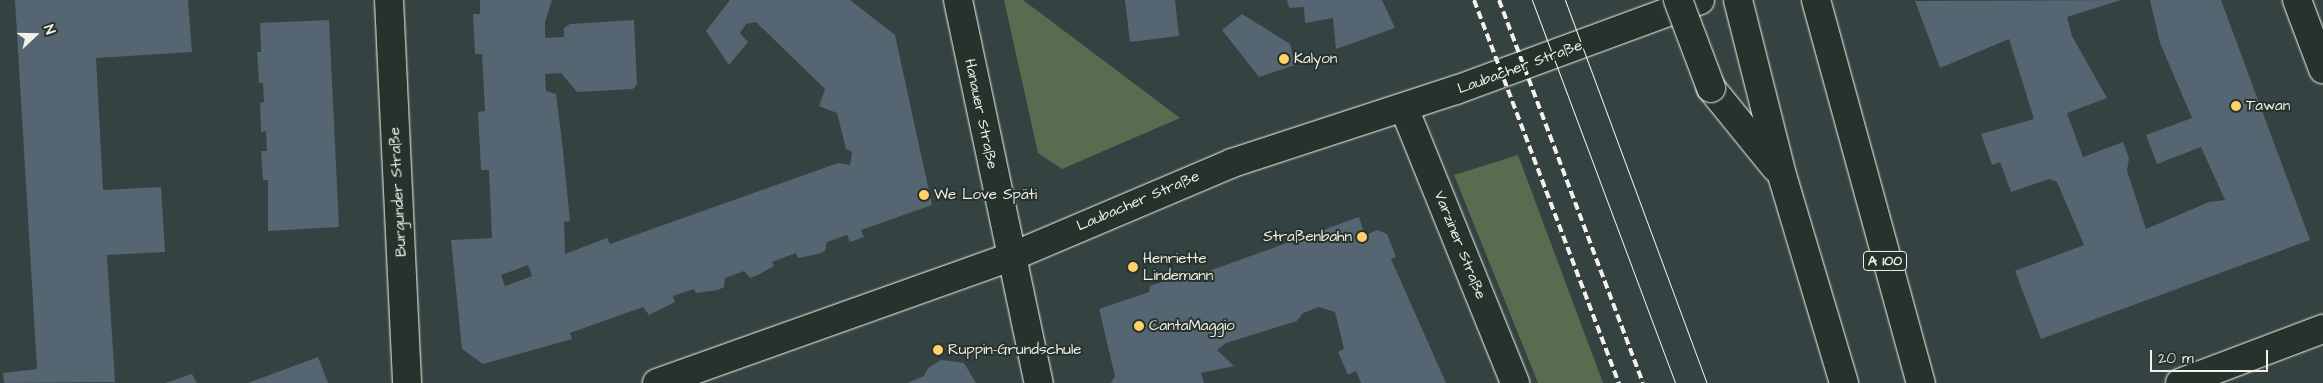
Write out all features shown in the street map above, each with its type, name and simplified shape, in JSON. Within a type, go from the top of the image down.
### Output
[{"type":"main road","name":"Burgunder Straße","points":[[389,0],[407,383]]},
{"type":"main road","name":"Hanauer Straße","points":[[958,0],[1039,383]]},
{"type":"main road","points":[[1678,0],[1710,88],[1782,175]]},
{"type":"main road","name":"Laubacher Straße","points":[[657,383],[1011,257],[1232,163],[1404,108],[1700,0]]},
{"type":"main road","points":[[1738,0],[1782,175],[1844,383]]},
{"type":"main road","name":"A 100","points":[[1816,0],[1826,48],[1920,383]]},
{"type":"main road","points":[[2297,0],[2323,69]]},
{"type":"main road","name":"Varziner Straße","points":[[1404,108],[1515,383]]},
{"type":"main road","points":[[2180,383],[2323,329]]},
{"type":"green space","points":[[1004,0],[1023,0],[1180,118],[1062,169],[1038,153]]},
{"type":"green space","points":[[1518,155],[1603,383],[1538,383],[1454,175]]},
{"type":"building","points":[[15,0],[188,0],[192,52],[96,58],[103,190],[161,187],[165,252],[107,255],[115,382],[4,383],[3,373],[37,369]]},
{"type":"building","points":[[480,0],[552,0],[545,22],[545,38],[564,37],[564,28],[570,24],[634,20],[637,84],[633,89],[577,92],[561,73],[545,74],[546,91],[556,94],[563,150],[570,221],[564,222],[565,254],[607,238],[610,244],[838,163],[850,165],[852,152],[846,149],[837,113],[819,106],[825,89],[756,22],[746,24],[740,33],[748,42],[729,65],[706,31],[730,0],[850,0],[895,35],[932,205],[861,230],[864,237],[850,242],[847,235],[827,242],[825,251],[818,254],[798,258],[796,253],[772,262],[774,266],[750,278],[744,271],[725,278],[724,287],[718,290],[696,293],[694,289],[673,296],[675,302],[649,315],[643,307],[570,333],[572,339],[483,364],[462,349],[451,240],[492,238],[489,170],[481,170],[478,112],[485,111],[482,54],[475,54],[473,14],[480,14]],"holes":[[[528,265],[532,276],[505,286],[501,275]]]},
{"type":"building","points":[[1125,0],[1175,0],[1179,36],[1130,42]]},
{"type":"building","points":[[1287,0],[1382,0],[1395,28],[1336,49],[1333,18],[1305,23],[1304,7],[1289,8]]},
{"type":"building","points":[[2121,0],[2067,17],[2072,36],[2107,98],[2067,113],[2083,157],[2123,142],[2129,158],[2127,171],[2146,229],[2209,202],[2225,200],[2201,147],[2157,164],[2146,135],[2192,118],[2160,43],[2150,0],[2221,0],[2310,240],[2041,339],[2015,271],[2084,245],[2057,182],[2049,179],[2011,192],[2000,162],[1992,165],[1981,134],[2034,119],[2009,39],[1940,68],[1915,1]]},
{"type":"building","points":[[1242,14],[1290,44],[1295,65],[1259,77],[1222,30]]},
{"type":"building","points":[[329,20],[339,227],[268,231],[268,180],[263,180],[261,151],[267,151],[266,131],[261,132],[260,103],[264,102],[263,83],[259,83],[257,52],[261,52],[260,23]]},
{"type":"building","points":[[1359,217],[1365,235],[1378,230],[1387,234],[1396,257],[1391,259],[1446,383],[1361,383],[1356,371],[1348,375],[1338,352],[1344,349],[1335,312],[1319,307],[1303,313],[1297,321],[1226,343],[1217,350],[1234,366],[1201,373],[1204,383],[1111,383],[1115,376],[1099,309],[1149,292],[1150,286],[1182,275],[1184,280]]},
{"type":"building","points":[[318,357],[328,383],[248,383]]},
{"type":"building","points":[[941,360],[964,363],[976,383],[907,383],[924,376],[928,368]]},
{"type":"building","points":[[192,374],[197,383],[165,383]]},
{"type":"tram line","points":[[1532,0],[1675,383]]},
{"type":"tram line","points":[[1565,0],[1707,383]]},
{"type":"railway","points":[[1474,0],[1619,383]]},
{"type":"railway","points":[[1499,0],[1643,383]]},
{"type":"place","name":"Kalyon","points":[[1284,59]]},
{"type":"place","name":"Tawan","points":[[2236,106]]},
{"type":"place","name":"We Love Späti","points":[[924,195]]},
{"type":"place","name":"Straßenbahn","points":[[1362,237]]},
{"type":"place","name":"Henriette Lindemann","points":[[1133,267]]},
{"type":"place","name":"CantaMaggio","points":[[1139,326]]},
{"type":"place","name":"Ruppin-Grundschule","points":[[938,350]]}]
